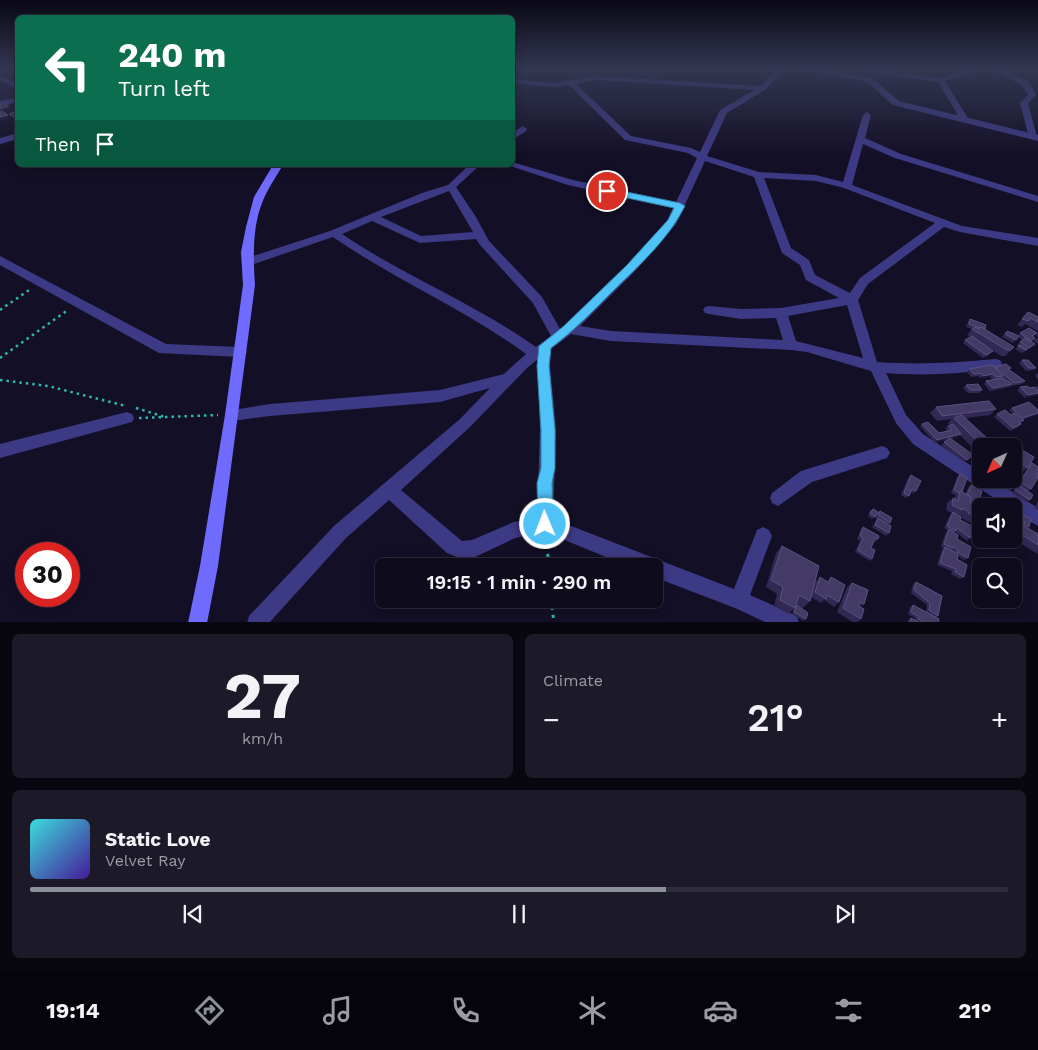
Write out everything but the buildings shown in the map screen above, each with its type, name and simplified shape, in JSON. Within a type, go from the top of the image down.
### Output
[{"type":"main road","points":[[197,622],[211,557],[232,415],[249,285],[247,252],[255,207],[265,184],[277,167]]},
{"type":"street","points":[[587,98],[628,138],[691,151],[701,158],[758,175],[816,178],[847,186],[960,229],[1038,242]]},
{"type":"street","points":[[256,622],[340,532],[465,423],[507,379],[540,349],[563,333],[658,239],[672,222],[723,112],[746,98]]},
{"type":"street","points":[[886,98],[896,103],[1036,138]]},
{"type":"street","points":[[952,98],[965,120]]},
{"type":"street","points":[[1031,98],[1024,103],[1036,138]]},
{"type":"street","points":[[0,104],[15,99]]},
{"type":"street","points":[[847,186],[867,114]]},
{"type":"street","points":[[515,135],[524,129]]},
{"type":"street","points":[[0,142],[15,137]]},
{"type":"street","points":[[861,140],[898,156],[1038,199]]},
{"type":"street","points":[[515,166],[571,183],[680,206]]},
{"type":"street","points":[[248,262],[334,233],[426,195],[451,187],[473,167]]},
{"type":"street","points":[[758,175],[786,250],[805,263],[810,277],[852,300],[874,367],[901,419],[918,439],[1038,518]]},
{"type":"street","points":[[451,187],[471,218],[479,235],[495,256],[538,300],[563,333],[791,345],[807,347],[874,367],[916,370],[952,369],[995,364]]},
{"type":"street","points":[[372,217],[420,240],[479,235]]},
{"type":"street","points":[[709,310],[740,314],[781,313],[852,300],[864,281],[942,223]]},
{"type":"street","points":[[334,233],[386,266],[540,349]]},
{"type":"street","points":[[0,260],[164,349],[240,352]]},
{"type":"street","points":[[781,313],[791,345]]},
{"type":"street","points":[[540,349],[548,430],[548,468],[544,483],[545,524]]},
{"type":"street","points":[[232,415],[270,410],[358,405],[440,396],[477,385],[507,379]]},
{"type":"street","points":[[0,451],[127,418]]},
{"type":"street","points":[[778,498],[807,476],[882,453]]},
{"type":"street","points":[[388,489],[453,547],[458,549],[473,549],[514,530],[545,524],[629,558]]},
{"type":"street","points":[[739,600],[764,536]]},
{"type":"street","points":[[663,571],[739,600],[790,622]]},
{"type":"path","points":[[0,310],[41,282]]},
{"type":"path","points":[[0,358],[80,303]]},
{"type":"path","points":[[0,380],[25,381],[82,394],[165,417]]},
{"type":"path","points":[[127,418],[232,415]]},
{"type":"path","points":[[545,524],[548,558]]},
{"type":"path","points":[[552,608],[554,622]]},
{"type":"route","points":[[545,524],[544,483],[548,468],[548,430],[543,366],[546,346],[569,329],[658,239],[672,222],[680,206],[607,191]]}]
